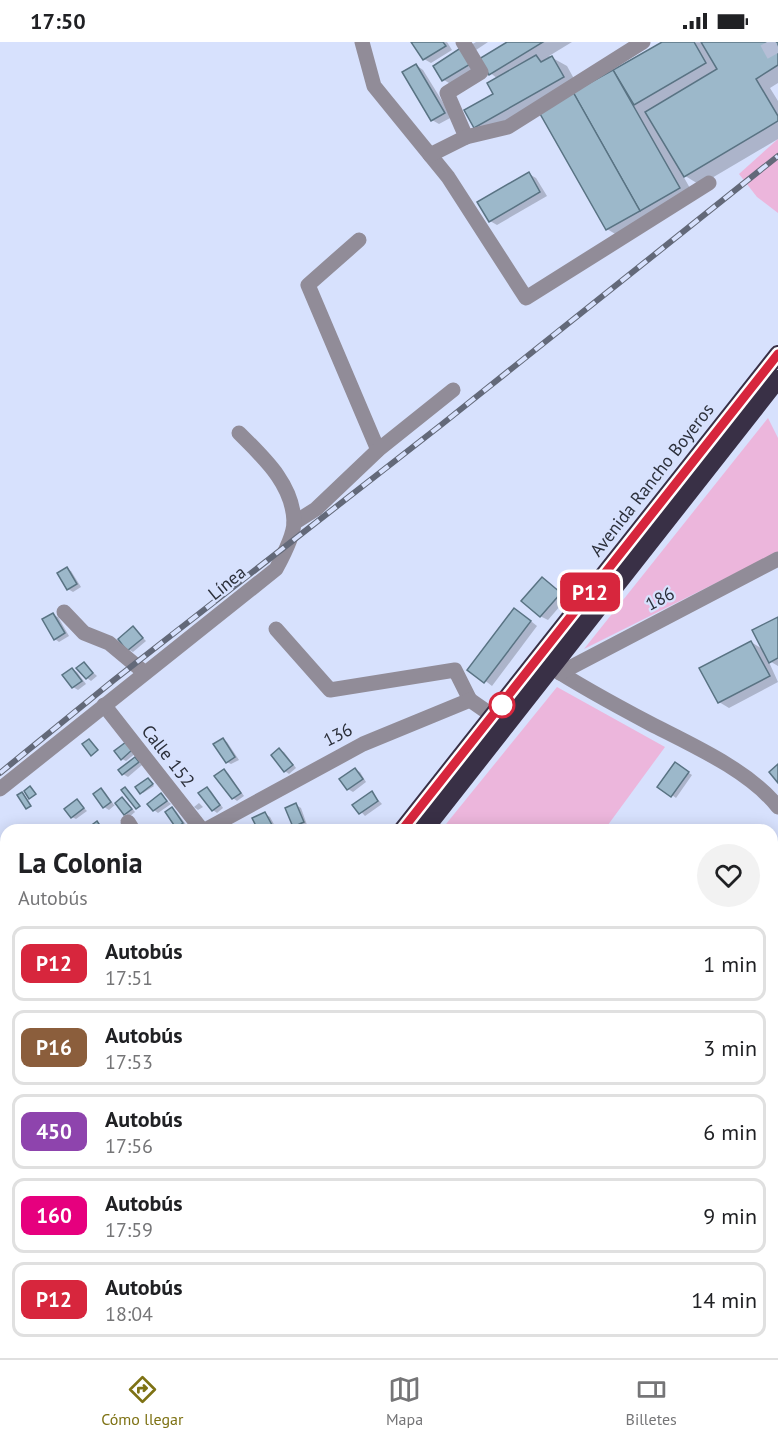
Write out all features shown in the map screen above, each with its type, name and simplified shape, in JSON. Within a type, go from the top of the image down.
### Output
[{"type":"highway","name":"Avenida Rancho Boyeros","points":[[407,824],[778,354]]},
{"type":"highway","name":"Avenida Rancho Boyeros","points":[[429,824],[556,670],[775,390]]},
{"type":"street","points":[[362,42],[374,86],[448,177],[526,298],[709,183]]},
{"type":"street","points":[[463,42],[481,72],[447,93],[466,137]]},
{"type":"street","points":[[430,155],[466,137],[508,127],[643,42]]},
{"type":"street","points":[[359,240],[308,285],[378,450]]},
{"type":"street","points":[[239,433],[266,460],[282,481],[294,523],[316,509],[378,450],[453,390]]},
{"type":"street","name":"Línea","points":[[0,789],[276,569],[294,523]]},
{"type":"street","name":"186","points":[[556,670],[778,559]]},
{"type":"street","points":[[64,612],[84,633],[109,643],[145,673]]},
{"type":"street","points":[[276,629],[330,690],[455,670],[470,700],[493,716]]},
{"type":"street","points":[[556,670],[591,693],[712,757],[767,793],[778,807]]},
{"type":"street","name":"136","points":[[214,824],[363,744],[470,700]]},
{"type":"street","name":"Calle 152","points":[[104,705],[198,824]]},
{"type":"shaded area","points":[[778,139],[778,213],[757,197],[739,174]]},
{"type":"shaded area","points":[[768,418],[778,438],[778,552],[584,649]]},
{"type":"shaded area","points":[[557,687],[665,747],[609,824],[446,824]]},
{"type":"building","points":[[411,42],[443,42],[446,46],[423,60]]},
{"type":"building","points":[[507,42],[543,42],[489,75],[479,59]]},
{"type":"building","points":[[662,42],[694,42],[706,63],[634,105],[613,70]]},
{"type":"building","points":[[701,42],[778,42],[778,65],[756,79],[778,116],[778,121],[684,177],[645,112],[717,69]]},
{"type":"building","points":[[462,47],[472,63],[442,81],[433,66]]},
{"type":"building","points":[[536,55],[541,62],[552,56],[564,77],[474,128],[464,110],[493,94],[487,83]]},
{"type":"building","points":[[416,64],[445,113],[431,121],[402,72]]},
{"type":"building","points":[[613,70],[680,188],[640,211],[573,92]]},
{"type":"building","points":[[573,92],[640,211],[606,230],[539,112]]},
{"type":"building","points":[[529,172],[540,192],[489,222],[477,202]]},
{"type":"building","points":[[67,567],[77,584],[67,590],[57,573]]},
{"type":"building","points":[[542,577],[561,593],[540,617],[521,601]]},
{"type":"building","points":[[514,608],[531,621],[484,683],[467,670]]},
{"type":"building","points":[[53,613],[65,633],[54,640],[42,619]]},
{"type":"building","points":[[778,617],[778,658],[769,663],[752,630]]},
{"type":"building","points":[[133,626],[143,638],[127,651],[118,639]]},
{"type":"building","points":[[751,641],[770,676],[718,703],[699,668]]},
{"type":"building","points":[[84,662],[93,673],[86,679],[76,668]]},
{"type":"building","points":[[72,668],[82,681],[72,688],[62,675]]},
{"type":"building","points":[[223,738],[235,757],[226,763],[213,744]]},
{"type":"building","points":[[89,739],[98,750],[91,756],[82,744]]},
{"type":"building","points":[[126,742],[132,750],[121,760],[114,751]]},
{"type":"building","points":[[279,748],[293,765],[284,772],[271,755]]},
{"type":"building","points":[[135,757],[139,762],[122,775],[118,770]]},
{"type":"building","points":[[675,762],[689,772],[671,797],[657,787]]},
{"type":"building","points":[[778,764],[778,783],[769,772]]},
{"type":"building","points":[[355,768],[363,779],[347,790],[339,779]]},
{"type":"building","points":[[224,769],[241,793],[232,799],[214,776]]},
{"type":"building","points":[[148,778],[153,784],[140,794],[135,787]]},
{"type":"building","points":[[30,786],[36,794],[29,799],[24,791]]},
{"type":"building","points":[[125,787],[140,806],[136,809],[121,790]]},
{"type":"building","points":[[207,787],[220,805],[212,811],[198,793]]},
{"type":"building","points":[[101,788],[111,802],[103,808],[93,794]]},
{"type":"building","points":[[372,791],[378,801],[359,814],[352,805]]},
{"type":"building","points":[[22,792],[31,806],[26,809],[17,795]]},
{"type":"building","points":[[161,793],[167,801],[153,811],[147,804]]},
{"type":"building","points":[[122,797],[132,809],[124,815],[115,803]]},
{"type":"building","points":[[77,799],[84,808],[71,818],[64,809]]},
{"type":"building","points":[[296,803],[304,822],[292,824],[285,808]]},
{"type":"building","points":[[172,807],[183,823],[173,824],[165,812]]},
{"type":"building","points":[[265,812],[271,824],[255,824],[252,818]]},
{"type":"tunnel","points":[[767,42],[778,62]]},
{"type":"railway","points":[[0,773],[114,680],[441,425],[778,156]]},
{"type":"bus line","name":"P12","points":[[407,824],[778,354]]}]
